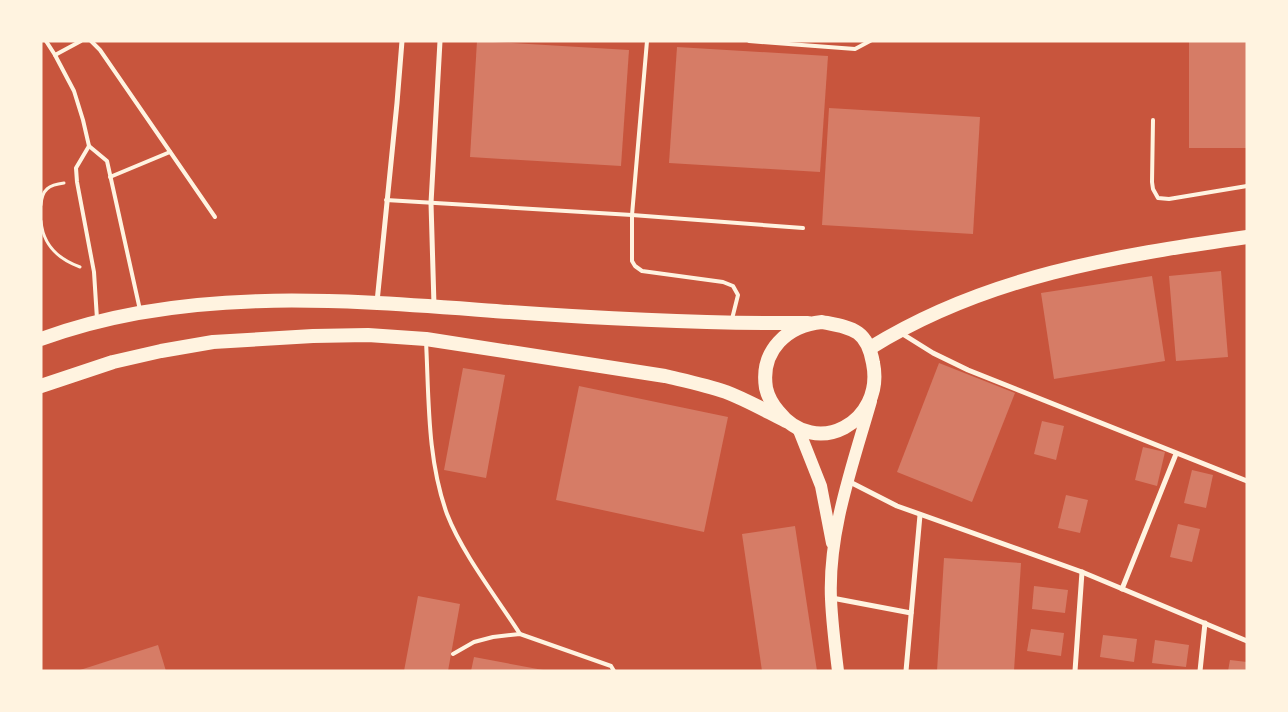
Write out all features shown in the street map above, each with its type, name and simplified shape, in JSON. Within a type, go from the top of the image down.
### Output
[{"type":"highway","points":[[870,348],[897,331],[965,299],[1003,286],[1142,252],[1247,238]]},
{"type":"highway","points":[[41,339],[97,322],[194,304],[286,301],[376,303],[731,324],[808,324],[822,322],[849,328],[865,339],[870,348],[876,377],[872,399],[857,420],[843,428],[827,433],[818,433],[792,425],[748,401],[704,385],[665,376],[426,339],[314,336],[213,342],[113,362],[41,386]]},
{"type":"highway","points":[[792,425],[768,396],[766,365],[775,346],[789,332],[808,324]]},
{"type":"main road","points":[[838,671],[830,597],[833,553],[848,480],[872,399]]},
{"type":"main road","points":[[792,425],[821,486],[828,514],[833,553]]},
{"type":"street","points":[[376,303],[398,103],[402,41]]},
{"type":"street","points":[[434,306],[431,203],[440,41]]},
{"type":"street","points":[[897,331],[933,353],[968,370],[1247,481]]},
{"type":"street","points":[[1122,589],[1176,454]]},
{"type":"street","points":[[848,480],[896,506],[1082,572],[1247,641]]},
{"type":"street","points":[[906,671],[920,515]]},
{"type":"street","points":[[1075,671],[1082,572]]},
{"type":"street","points":[[830,597],[910,613]]},
{"type":"street","points":[[1200,671],[1204,623]]},
{"type":"lane","points":[[46,41],[76,98],[89,146],[107,161],[141,313]]},
{"type":"lane","points":[[55,55],[81,41]]},
{"type":"lane","points":[[91,41],[100,50],[216,217]]},
{"type":"lane","points":[[647,41],[632,215],[631,254],[634,266],[642,271],[723,282],[733,286],[738,295],[731,324]]},
{"type":"lane","points":[[749,41],[855,49],[870,41]]},
{"type":"lane","points":[[1153,120],[1152,182],[1153,189],[1158,198],[1169,199],[1247,186]]},
{"type":"lane","points":[[89,146],[76,168],[94,272],[97,322]]},
{"type":"lane","points":[[110,177],[170,152]]},
{"type":"lane","points":[[386,200],[632,215],[803,228]]},
{"type":"lane","points":[[426,339],[432,443],[440,492],[448,516],[460,540],[520,634]]},
{"type":"lane","points":[[453,654],[474,642],[493,637],[520,634],[611,666],[614,671]]},
{"type":"path","points":[[41,205],[43,193],[49,186],[77,182]]},
{"type":"path","points":[[41,221],[43,235],[52,250],[67,261],[94,272]]},
{"type":"building","points":[[477,41],[629,50],[621,166],[470,157]]},
{"type":"building","points":[[1189,41],[1247,41],[1247,148],[1189,148]]},
{"type":"building","points":[[677,47],[828,56],[820,172],[669,163]]},
{"type":"building","points":[[829,108],[980,117],[973,234],[822,225]]},
{"type":"building","points":[[1221,271],[1228,357],[1176,361],[1169,276]]},
{"type":"building","points":[[1152,276],[1165,361],[1054,379],[1041,293]]},
{"type":"building","points":[[939,363],[1015,393],[972,502],[897,472]]},
{"type":"building","points":[[463,368],[505,375],[486,478],[444,470]]},
{"type":"building","points":[[579,386],[728,417],[704,532],[556,500]]},
{"type":"building","points":[[1042,421],[1064,426],[1056,460],[1034,454]]},
{"type":"building","points":[[1143,447],[1165,452],[1157,486],[1135,480]]},
{"type":"building","points":[[1192,470],[1213,475],[1206,508],[1184,503]]},
{"type":"building","points":[[1066,495],[1088,500],[1080,533],[1058,528]]},
{"type":"building","points":[[1178,524],[1200,529],[1192,562],[1170,557]]},
{"type":"building","points":[[795,526],[817,671],[762,671],[742,534]]},
{"type":"building","points":[[944,558],[1021,563],[1014,671],[937,671]]},
{"type":"building","points":[[1034,586],[1068,590],[1065,613],[1032,609]]},
{"type":"building","points":[[418,596],[460,604],[448,671],[404,671]]},
{"type":"building","points":[[1031,629],[1064,633],[1061,656],[1027,651]]},
{"type":"building","points":[[1103,635],[1137,639],[1134,662],[1100,657]]},
{"type":"building","points":[[1155,640],[1189,645],[1186,667],[1152,663]]},
{"type":"building","points":[[158,645],[166,671],[80,671],[80,670]]},
{"type":"building","points":[[474,657],[543,670],[543,671],[471,671]]},
{"type":"building","points":[[1230,660],[1247,662],[1247,671],[1228,671]]}]
